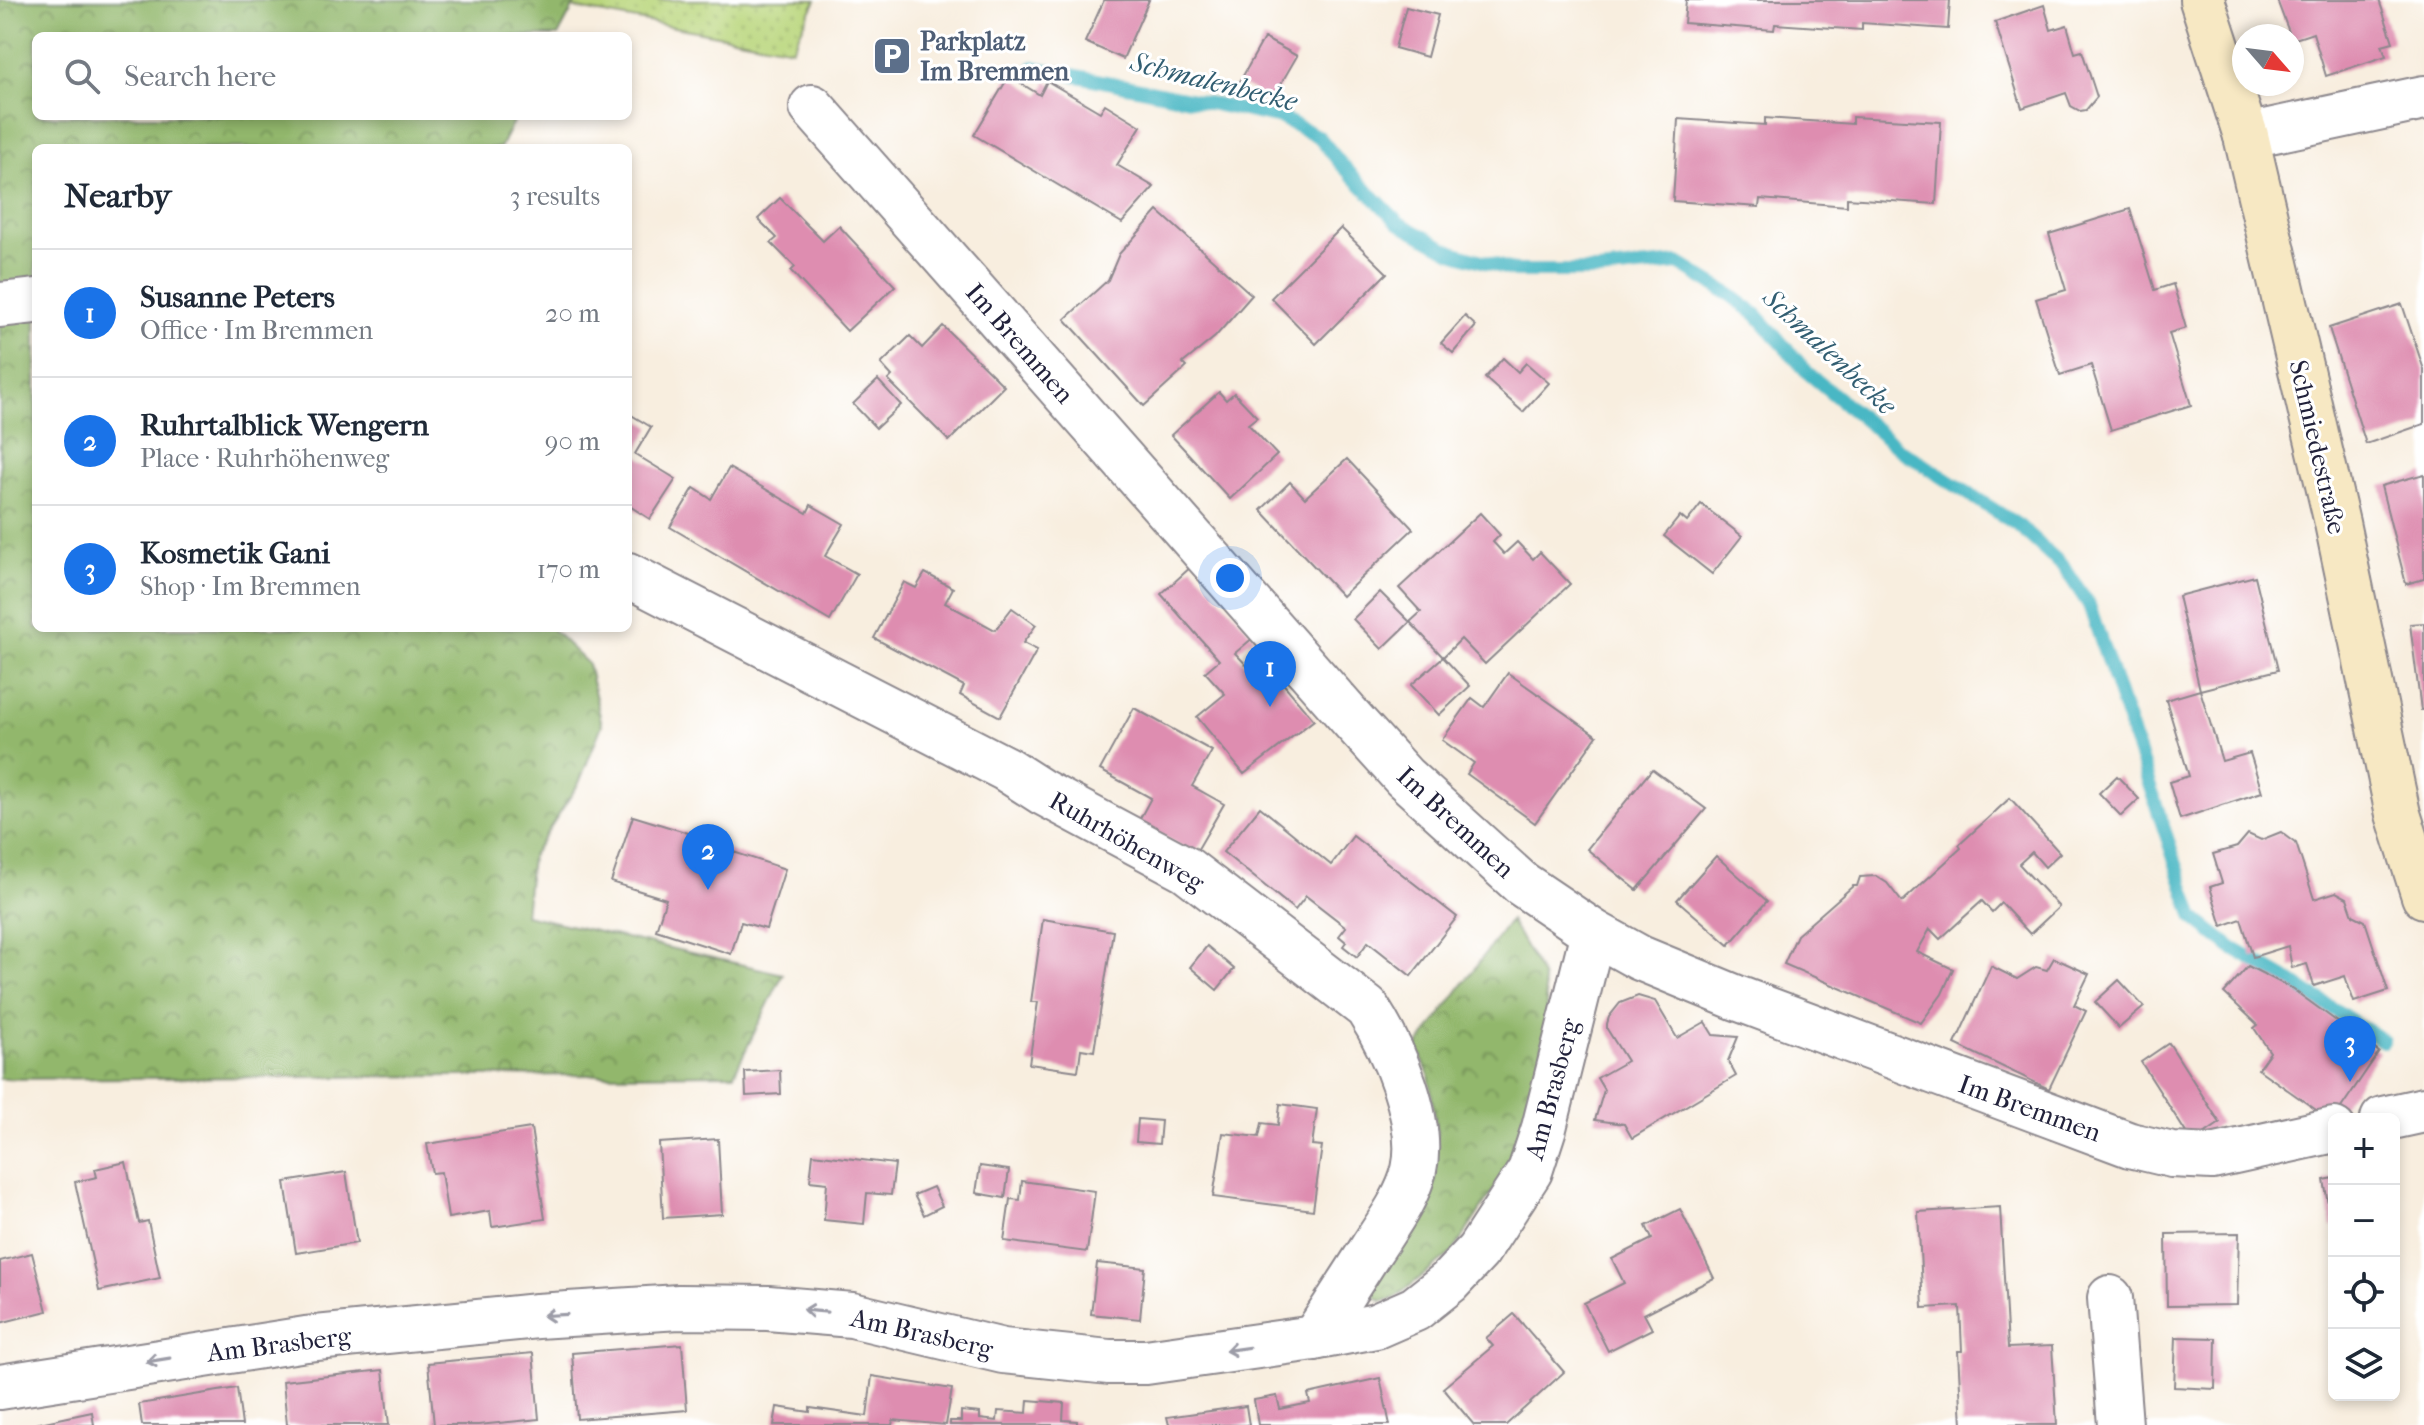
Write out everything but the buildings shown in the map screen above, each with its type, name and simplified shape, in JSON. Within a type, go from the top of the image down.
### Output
[{"type":"main road","name":"Schmiedestraße","points":[[2202,0],[2246,136],[2337,523],[2398,814],[2424,896]]},
{"type":"street","points":[[2246,136],[2424,98]]},
{"type":"street","name":"Im Bremmen","points":[[812,107],[1404,777],[1522,884],[1593,932],[1640,958],[1737,998],[2130,1145],[2172,1155],[2212,1157],[2328,1131]]},
{"type":"street","points":[[0,305],[32,301]]},
{"type":"street","name":"Ruhrhöhenweg","points":[[632,577],[1006,769],[1042,792],[1186,869],[1367,1008],[1387,1038],[1405,1088],[1417,1153],[1413,1173],[1397,1210],[1314,1338]]},
{"type":"street","name":"Am Brasberg","points":[[0,1387],[306,1339],[537,1316],[691,1307],[768,1308],[852,1315],[1003,1351],[1109,1362],[1146,1362],[1376,1326],[1415,1309],[1449,1282],[1478,1251],[1530,1171],[1544,1128],[1593,932]]},
{"type":"street","points":[[2400,1115],[2424,1110]]},
{"type":"street","points":[[2110,1298],[2120,1425]]},
{"type":"green space","points":[[0,0],[577,0],[560,32],[32,32],[32,120],[514,120],[502,144],[32,144],[32,632],[555,632],[588,664],[602,725],[579,783],[531,857],[525,915],[783,974],[734,1074],[0,1079]]},
{"type":"green space","points":[[577,0],[816,0],[792,49],[573,8]]},
{"type":"green space","points":[[1510,920],[1542,976],[1548,1012],[1535,1094],[1509,1166],[1453,1252],[1393,1299],[1382,1301],[1372,1295],[1370,1283],[1437,1135],[1429,1075],[1417,1047]]},
{"type":"waterway","name":"Schmalenbecke","points":[[1034,67],[1281,118],[1319,137],[1399,223],[1452,252],[1515,271],[1599,271],[1678,263],[1729,294],[1757,315],[1808,373],[1899,449],[2019,526],[2064,567],[2089,605],[2194,918],[2232,948],[2383,1041]]},
{"type":"place","name":"Parkplatz Im Bremmen","points":[[892,56]]},
{"type":"place","name":"Susanne Peters","points":[[1270,707]]},
{"type":"place","name":"Ruhrtalblick Wengern","points":[[708,890]]},
{"type":"place","name":"Kosmetik Gani","points":[[2350,1082]]}]
